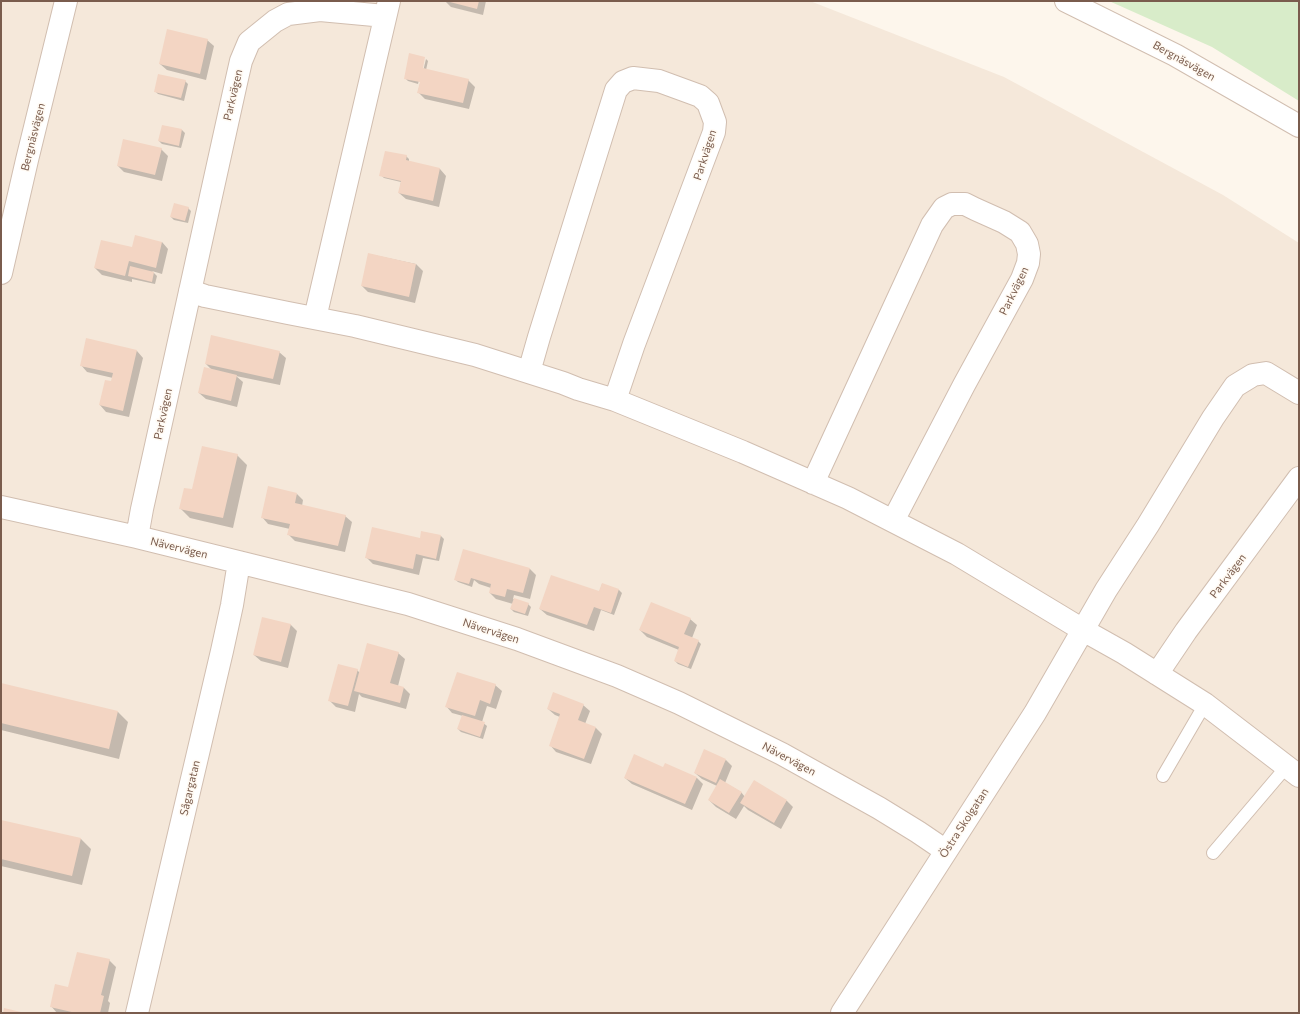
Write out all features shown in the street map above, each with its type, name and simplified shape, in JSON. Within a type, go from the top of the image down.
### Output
[{"type":"street","name":"Bergnäsvägen","points":[[1,273],[66,1]]},
{"type":"street","name":"Bergnäsvägen","points":[[1066,1],[1175,55],[1299,126]]},
{"type":"street","name":"Parkvägen","points":[[137,538],[241,61],[249,42],[275,21],[288,14],[320,10],[387,8],[315,318]]},
{"type":"street","name":"Parkvägen","points":[[529,372],[616,90],[623,82],[633,78],[659,81],[700,96],[708,104],[715,122],[714,132],[634,344],[616,400]]},
{"type":"street","name":"Parkvägen","points":[[813,483],[932,224],[944,208],[952,204],[965,204],[975,208],[1004,222],[1020,232],[1029,254],[1028,264],[1022,279],[964,385],[893,521]]},
{"type":"street","points":[[190,291],[228,301],[354,326],[475,355],[616,400],[743,452],[848,498],[957,554],[1124,653],[1205,704],[1293,771]]},
{"type":"street","points":[[1083,630],[1106,590],[1148,525],[1213,418],[1235,386],[1253,375],[1266,373],[1299,393]]},
{"type":"street","name":"Parkvägen","points":[[1157,674],[1186,631],[1299,478]]},
{"type":"street","name":"Nävervägen","points":[[1,507],[239,562],[408,604],[517,639],[617,676],[679,703],[782,754],[879,808],[946,851]]},
{"type":"street","name":"Sågargatan","points":[[137,1013],[224,643],[239,562]]},
{"type":"street","name":"Östra Skolgatan","points":[[842,1013],[1035,714],[1083,630]]},
{"type":"lane","points":[[1163,776],[1205,704]]},
{"type":"lane","points":[[1213,852],[1293,771]]},
{"type":"shaded area","points":[[1,1],[810,1],[1004,77],[1223,195],[1299,243],[1299,1013],[1,1013]]},
{"type":"green space","points":[[1109,1],[1299,1],[1299,101],[1212,47]]},
{"type":"building","points":[[446,1],[479,1],[477,9]]},
{"type":"building","points":[[167,29],[208,39],[200,74],[159,64]]},
{"type":"building","points":[[409,53],[425,57],[423,68],[469,79],[463,103],[417,93],[420,82],[404,79]]},
{"type":"building","points":[[158,74],[186,80],[181,98],[154,92]]},
{"type":"building","points":[[162,125],[182,129],[179,146],[158,141]]},
{"type":"building","points":[[123,139],[162,148],[155,175],[117,166]]},
{"type":"building","points":[[385,151],[407,155],[406,160],[440,168],[433,201],[398,193],[401,181],[379,176]]},
{"type":"building","points":[[174,203],[189,207],[185,221],[170,217]]},
{"type":"building","points":[[135,235],[162,242],[156,268],[129,261],[125,276],[94,268],[101,240],[132,247]]},
{"type":"building","points":[[368,253],[416,264],[409,297],[361,286]]},
{"type":"building","points":[[130,266],[154,272],[152,282],[128,276]]},
{"type":"building","points":[[211,335],[280,351],[273,379],[205,364]]},
{"type":"building","points":[[86,338],[137,350],[123,411],[99,405],[105,380],[111,381],[113,373],[80,366]]},
{"type":"building","points":[[204,367],[237,375],[231,401],[198,393]]},
{"type":"building","points":[[202,446],[238,454],[223,518],[179,509],[184,488],[192,489]]},
{"type":"building","points":[[268,486],[297,493],[295,503],[346,515],[338,546],[287,535],[290,524],[261,518]]},
{"type":"building","points":[[372,527],[420,538],[421,531],[441,535],[436,559],[416,554],[413,569],[365,558]]},
{"type":"building","points":[[463,549],[530,568],[523,593],[507,589],[505,597],[489,593],[491,584],[471,578],[469,584],[454,580]]},
{"type":"building","points":[[551,575],[599,591],[602,583],[619,589],[611,613],[594,607],[587,625],[539,609]]},
{"type":"building","points":[[514,598],[529,603],[525,614],[510,609]]},
{"type":"building","points":[[651,602],[691,618],[684,634],[699,640],[688,667],[674,661],[679,647],[639,630]]},
{"type":"building","points":[[262,617],[291,624],[281,662],[253,655]]},
{"type":"building","points":[[367,643],[399,652],[390,683],[404,687],[400,703],[354,691]]},
{"type":"building","points":[[338,664],[358,669],[348,706],[328,701]]},
{"type":"building","points":[[457,672],[496,684],[490,704],[480,700],[475,716],[445,707]]},
{"type":"building","points":[[1,683],[118,711],[109,749],[1,723]]},
{"type":"building","points":[[553,692],[584,704],[578,720],[596,727],[584,759],[549,746],[560,714],[547,709]]},
{"type":"building","points":[[462,715],[485,722],[480,737],[457,729]]},
{"type":"building","points":[[704,749],[726,759],[716,783],[694,773]]},
{"type":"building","points":[[634,754],[663,767],[665,763],[697,777],[685,804],[624,778]]},
{"type":"building","points":[[720,779],[742,792],[729,813],[708,800]]},
{"type":"building","points":[[754,780],[787,800],[774,823],[740,803]]},
{"type":"building","points":[[1,820],[81,838],[72,876],[1,859]]},
{"type":"building","points":[[77,952],[110,959],[101,995],[104,996],[100,1013],[76,1013],[50,1007],[55,984],[68,987]]},
{"type":"building","points":[[4,1008],[21,1012],[21,1013],[3,1013]]}]
